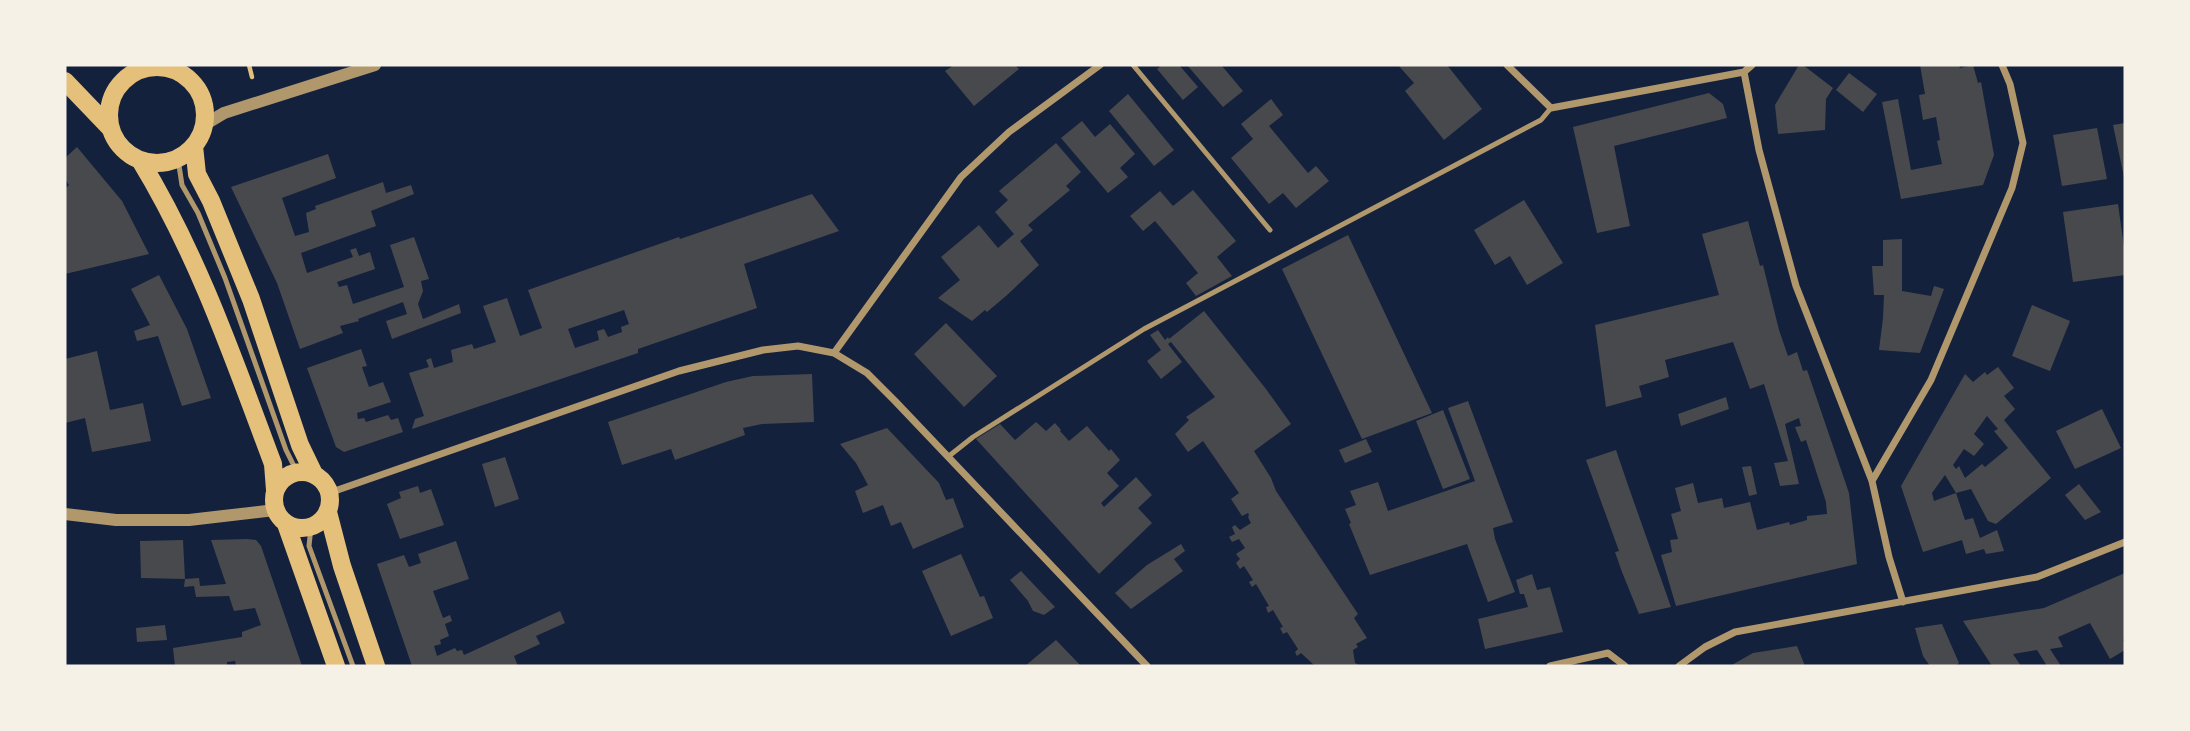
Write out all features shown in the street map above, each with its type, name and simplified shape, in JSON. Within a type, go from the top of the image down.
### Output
[{"type":"main road","points":[[156,66],[186,75],[194,83],[204,103],[204,125],[194,146],[178,159],[160,163],[140,160],[117,143],[111,130],[108,118],[112,95],[127,76],[156,66]]},
{"type":"main road","points":[[65,81],[111,130]]},
{"type":"main road","points":[[194,146],[197,174],[211,201],[251,299],[300,446],[306,473],[326,486],[329,494],[328,512],[321,521],[311,527],[303,528],[281,517]]},
{"type":"main road","points":[[140,160],[161,194],[210,296],[273,464],[275,490]]},
{"type":"main road","points":[[306,473],[280,481],[273,497],[336,666]]},
{"type":"main road","points":[[328,512],[342,566],[376,666]]},
{"type":"street","points":[[204,125],[224,113],[375,65]]},
{"type":"street","points":[[834,353],[961,177],[1009,132],[1100,65]]},
{"type":"street","points":[[1507,65],[1551,108],[1744,72],[1752,65]]},
{"type":"street","points":[[1872,481],[1931,380],[2012,188],[2022,143],[2010,84],[2002,65]]},
{"type":"street","points":[[1744,72],[1759,150],[1796,285],[1872,481],[1889,557],[1903,602]]},
{"type":"street","points":[[329,494],[679,371],[763,350],[798,346],[834,353],[867,373],[1147,666]]},
{"type":"street","points":[[65,514],[116,520],[281,517]]},
{"type":"street","points":[[1679,666],[1705,647],[1735,632],[2036,577],[2125,542]]},
{"type":"street","points":[[1550,666],[1608,653],[1625,666]]},
{"type":"lane","points":[[1133,65],[1270,230]]},
{"type":"lane","points":[[949,456],[973,437],[1144,329],[1541,120],[1551,108]]},
{"type":"lane","points":[[178,159],[183,186],[198,213],[225,278],[286,450],[306,473]]},
{"type":"lane","points":[[311,527],[309,546],[353,666]]},
{"type":"building","points":[[954,65],[1015,65],[1019,69],[974,106],[945,71]]},
{"type":"building","points":[[1162,65],[1179,65],[1198,87],[1183,100],[1157,69]]},
{"type":"building","points":[[1187,65],[1224,65],[1222,66],[1243,91],[1223,107]]},
{"type":"building","points":[[1398,65],[1447,65],[1482,109],[1444,140],[1405,91],[1414,83]]},
{"type":"building","points":[[1799,65],[1803,65],[1833,88],[1826,99],[1825,130],[1778,134],[1775,105]]},
{"type":"building","points":[[1920,65],[1959,65],[1960,68],[1973,65],[1978,83],[1981,82],[1994,155],[1983,185],[1901,199],[1882,102],[1898,99],[1911,170],[1942,164],[1936,117],[1923,120],[1919,95],[1925,94]]},
{"type":"building","points":[[1849,73],[1877,94],[1863,112],[1836,90]]},
{"type":"building","points":[[1709,93],[1723,104],[1727,118],[1614,146],[1630,226],[1597,233],[1573,127]]},
{"type":"building","points":[[1128,94],[1174,150],[1154,166],[1109,111]]},
{"type":"building","points":[[1271,99],[1283,115],[1269,126],[1308,173],[1316,166],[1329,181],[1296,208],[1283,193],[1269,204],[1231,158],[1253,139],[1241,124]]},
{"type":"building","points":[[1082,121],[1095,137],[1110,124],[1135,154],[1120,168],[1128,177],[1108,193],[1061,138]]},
{"type":"building","points":[[2125,123],[2125,177],[2124,177],[2113,125]]},
{"type":"building","points":[[2097,128],[2107,179],[2062,186],[2053,135]]},
{"type":"building","points":[[1056,143],[1081,172],[1066,186],[1070,190],[1028,225],[1033,230],[1020,241],[1039,265],[987,312],[985,310],[972,321],[938,298],[960,280],[941,257],[979,225],[998,248],[1014,234],[995,212],[1008,200],[999,191]]},
{"type":"building","points":[[77,147],[122,201],[149,254],[65,274],[65,189],[69,185],[65,179],[65,158]]},
{"type":"building","points":[[328,154],[336,178],[282,198],[295,236],[309,232],[306,213],[316,209],[315,206],[383,182],[386,193],[411,185],[414,194],[371,211],[376,226],[301,253],[307,273],[353,257],[350,250],[356,248],[359,256],[370,252],[375,269],[337,282],[339,287],[347,285],[353,304],[404,287],[390,245],[414,237],[429,279],[421,281],[423,291],[418,304],[423,319],[459,304],[461,313],[392,339],[386,321],[407,314],[403,302],[340,326],[343,333],[300,349],[277,283],[231,187]]},
{"type":"building","points":[[1193,190],[1236,241],[1217,257],[1232,276],[1196,296],[1186,283],[1198,273],[1176,246],[1155,221],[1143,231],[1130,216],[1160,191],[1173,206]]},
{"type":"building","points":[[812,194],[839,231],[744,264],[757,308],[638,349],[638,353],[412,429],[415,419],[424,416],[409,373],[429,367],[426,360],[431,358],[434,368],[453,362],[451,350],[472,344],[474,349],[496,342],[483,306],[507,298],[520,336],[542,328],[528,290],[679,237],[680,239]],"holes":[[[624,310],[629,324],[621,327],[622,332],[608,337],[604,329],[597,331],[599,340],[575,348],[568,329]]]},
{"type":"building","points":[[1524,200],[1563,263],[1527,285],[1510,256],[1495,265],[1474,230]]},
{"type":"building","points":[[2118,204],[2125,275],[2073,282],[2063,212]]},
{"type":"building","points":[[1748,221],[1788,356],[1797,352],[1803,371],[1807,370],[1849,493],[1857,564],[1676,606],[1661,555],[1672,552],[1670,540],[1678,539],[1671,514],[1681,511],[1675,488],[1693,483],[1698,503],[1722,498],[1724,508],[1750,502],[1757,530],[1789,522],[1790,525],[1807,520],[1807,516],[1827,514],[1826,502],[1806,440],[1801,442],[1795,427],[1801,426],[1799,418],[1785,424],[1799,484],[1780,486],[1774,463],[1788,461],[1764,384],[1750,389],[1733,342],[1665,360],[1669,377],[1639,386],[1642,397],[1606,407],[1595,325],[1719,295],[1702,234]]},
{"type":"building","points":[[1348,235],[1432,413],[1362,439],[1282,269]]},
{"type":"building","points":[[1902,239],[1902,291],[1931,296],[1934,286],[1944,289],[1920,353],[1879,350],[1884,295],[1874,295],[1872,266],[1883,266],[1883,240]]},
{"type":"building","points":[[159,275],[187,329],[211,398],[182,406],[158,336],[137,341],[134,331],[150,325],[131,289]]},
{"type":"building","points":[[2032,305],[2070,321],[2050,371],[2012,356]]},
{"type":"building","points":[[1204,311],[1291,424],[1254,451],[1276,491],[1358,614],[1354,618],[1367,638],[1356,644],[1358,647],[1353,650],[1355,663],[1361,666],[1315,666],[1301,653],[1297,656],[1295,652],[1298,649],[1287,632],[1283,634],[1280,628],[1283,627],[1273,610],[1268,613],[1266,607],[1269,606],[1256,584],[1252,587],[1249,582],[1253,580],[1244,566],[1240,569],[1236,563],[1240,559],[1236,554],[1245,548],[1239,539],[1232,542],[1229,537],[1235,534],[1232,527],[1235,525],[1240,530],[1251,523],[1248,513],[1242,516],[1231,499],[1239,493],[1203,441],[1188,452],[1175,434],[1189,420],[1186,417],[1215,397],[1171,342],[1168,344],[1182,362],[1161,379],[1147,361],[1161,350],[1150,335],[1158,330],[1165,340],[1168,337],[1169,339]]},
{"type":"building","points":[[946,323],[997,376],[964,407],[914,354]]},
{"type":"building","points":[[361,349],[367,366],[362,367],[369,387],[383,382],[391,402],[357,413],[358,419],[364,418],[366,422],[388,415],[391,420],[398,418],[403,432],[344,452],[336,447],[307,368]]},
{"type":"building","points":[[97,351],[110,410],[143,403],[151,441],[92,452],[85,418],[65,423],[65,359]]},
{"type":"building","points":[[1998,367],[2014,388],[2004,396],[2015,409],[2004,420],[2051,478],[1996,524],[1988,521],[1971,489],[1956,493],[1965,520],[1973,518],[1980,538],[1997,530],[2004,551],[1986,554],[1984,549],[1966,554],[1962,540],[1923,552],[1901,486],[1965,374],[1973,382],[1985,372],[1987,375]],"holes":[[[1987,416],[1998,429],[1994,431],[2008,448],[1985,467],[1982,464],[1965,478],[1959,466],[1956,469],[1953,465],[1964,449],[1974,456],[1984,444],[1974,434]],[[1945,475],[1956,493],[1934,501],[1932,493]]]},
{"type":"building","points":[[812,374],[814,422],[762,424],[743,428],[745,435],[675,460],[671,449],[622,465],[608,422],[726,382],[753,376]]},
{"type":"building","points":[[1726,397],[1729,409],[1681,426],[1678,414]]},
{"type":"building","points":[[1468,401],[1513,522],[1493,528],[1515,592],[1488,602],[1467,544],[1370,575],[1345,509],[1356,505],[1350,491],[1378,482],[1388,511],[1475,481],[1448,408]]},
{"type":"building","points":[[2102,409],[2121,448],[2075,469],[2056,431]]},
{"type":"building","points":[[1443,410],[1470,479],[1443,489],[1416,421]]},
{"type":"building","points":[[1036,422],[1046,431],[1055,423],[1069,441],[1087,426],[1120,460],[1107,473],[1119,486],[1101,503],[1104,507],[1136,477],[1152,495],[1138,508],[1152,523],[1099,574],[976,439],[1000,424],[1015,440]]},
{"type":"building","points":[[887,428],[939,483],[946,500],[953,498],[964,527],[913,549],[901,522],[891,526],[883,505],[863,513],[855,491],[868,485],[856,463],[840,444]]},
{"type":"building","points":[[1366,439],[1372,452],[1345,463],[1339,450]]},
{"type":"building","points":[[1616,450],[1671,607],[1639,614],[1622,572],[1615,552],[1619,551],[1586,460]]},
{"type":"building","points":[[505,457],[519,499],[495,507],[482,464]]},
{"type":"building","points":[[1751,466],[1757,494],[1749,496],[1742,467]]},
{"type":"building","points":[[2079,484],[2101,512],[2085,520],[2065,495]]},
{"type":"building","points":[[418,486],[420,493],[431,489],[444,525],[400,539],[387,504],[401,498],[399,492]]},
{"type":"building","points":[[183,540],[185,579],[141,578],[140,541]]},
{"type":"building","points":[[211,540],[256,540],[261,546],[302,666],[236,666],[235,661],[227,662],[227,666],[175,666],[173,648],[242,637],[242,632],[261,625],[255,608],[234,611],[229,596],[196,597],[194,586],[184,587],[185,579],[199,578],[200,586],[226,584]]},
{"type":"building","points":[[456,541],[469,579],[433,591],[443,618],[450,615],[452,621],[445,624],[449,636],[440,640],[441,644],[434,646],[437,656],[455,648],[457,651],[462,650],[464,655],[560,611],[565,623],[536,636],[540,644],[514,656],[518,666],[412,666],[377,564],[404,555],[409,567],[421,563],[418,554]]},
{"type":"building","points":[[1181,544],[1185,551],[1174,559],[1183,571],[1131,609],[1115,593],[1147,565]]},
{"type":"building","points":[[961,554],[980,597],[984,596],[993,618],[951,636],[922,571]]},
{"type":"building","points":[[1021,571],[1055,607],[1044,615],[1033,611],[1010,580]]},
{"type":"building","points":[[2125,573],[2125,650],[2110,659],[2090,623],[2058,637],[2063,647],[2050,649],[2061,666],[2047,666],[2037,650],[2013,654],[2021,666],[1992,666],[1963,621],[2044,608]]},
{"type":"building","points":[[1532,574],[1537,590],[1550,587],[1563,632],[1485,649],[1478,619],[1528,607],[1516,580]]},
{"type":"building","points":[[1942,624],[1959,663],[1955,666],[1930,666],[1923,656],[1915,628]]},
{"type":"building","points":[[165,625],[167,640],[137,642],[136,628]]},
{"type":"building","points":[[1056,640],[1081,666],[1025,666]]},
{"type":"building","points":[[1797,646],[1805,666],[1730,666],[1753,653]]}]
